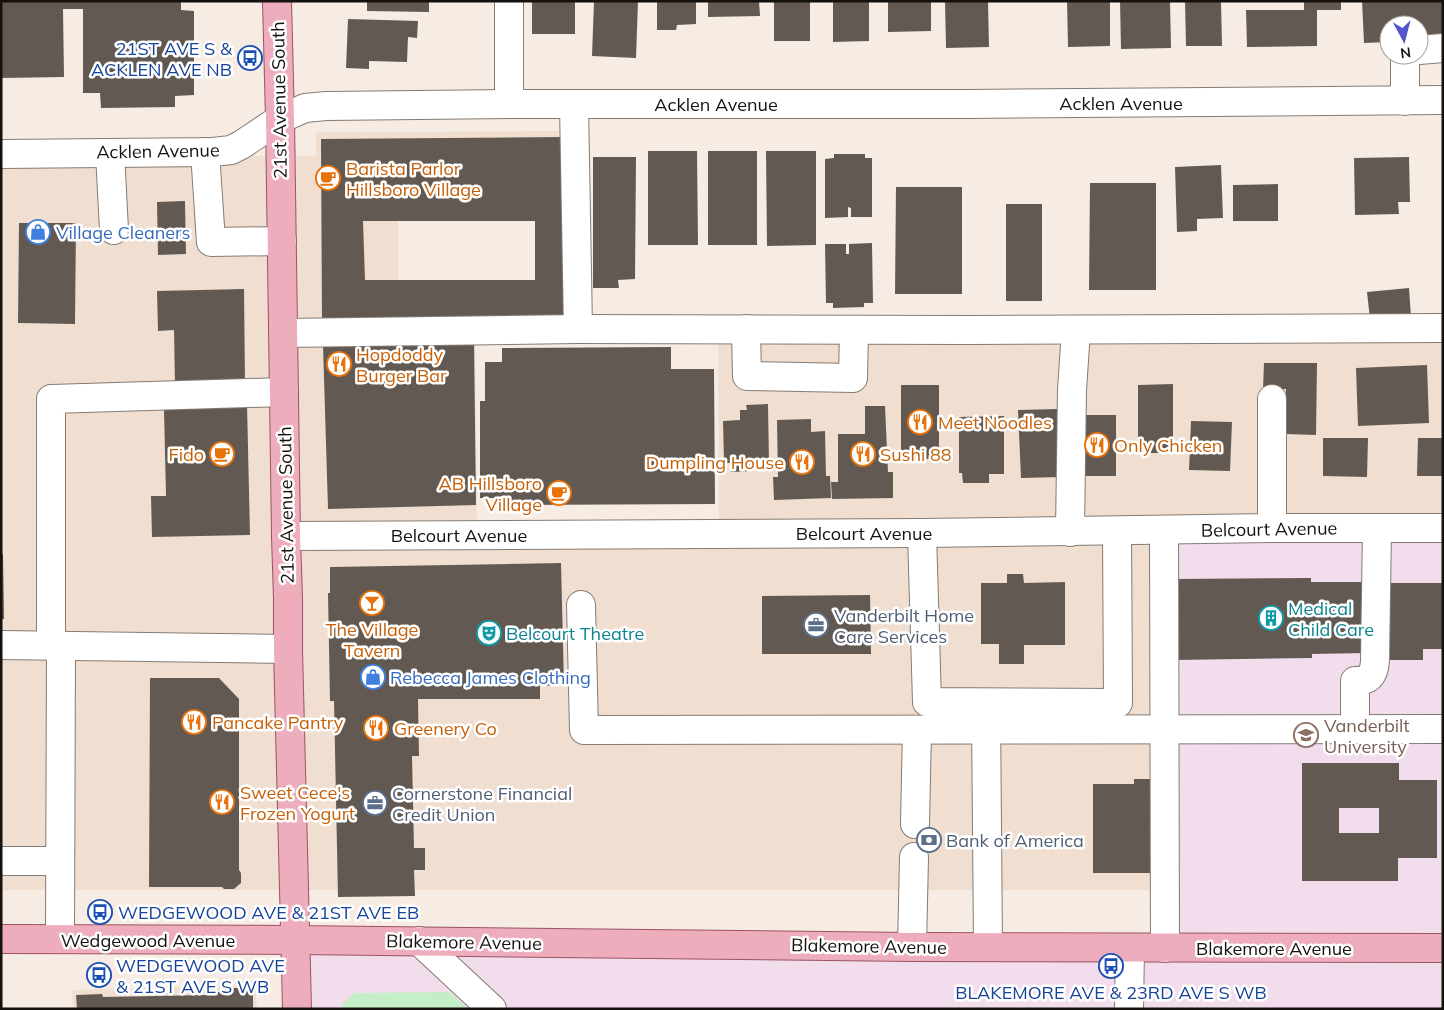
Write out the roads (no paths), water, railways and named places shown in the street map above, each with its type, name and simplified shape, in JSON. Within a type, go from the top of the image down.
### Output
[{"type":"main road","name":"21st Avenue South","points":[[277,1],[288,649],[297,1009]]},
{"type":"main road","name":"Wedgewood Avenue","points":[[1,939],[295,940]]},
{"type":"main road","name":"Blakemore Avenue","points":[[295,940],[912,947],[1443,948]]},
{"type":"street","points":[[509,1],[509,104]]},
{"type":"street","points":[[1429,49],[1443,48]]},
{"type":"street","points":[[1405,65],[1405,101]]},
{"type":"street","name":"Acklen Avenue","points":[[1,154],[205,152],[231,150],[249,141],[280,118],[305,108],[315,107],[509,104],[968,104],[1443,100]]},
{"type":"street","points":[[574,104],[578,329]]},
{"type":"street","points":[[205,152],[211,242],[282,241]]},
{"type":"street","points":[[110,153],[114,230]]},
{"type":"street","points":[[283,333],[578,329],[1076,330],[1443,328]]},
{"type":"street","points":[[746,329],[747,376],[854,378],[854,330]]},
{"type":"street","points":[[1070,532],[1072,390],[1076,330]]},
{"type":"street","points":[[60,940],[51,399],[284,392]]},
{"type":"street","points":[[1272,399],[1272,528]]},
{"type":"street","points":[[1355,729],[1355,681],[1364,681],[1370,676],[1376,661],[1377,528]]},
{"type":"street","name":"Belcourt Avenue","points":[[286,536],[1443,528]]},
{"type":"street","points":[[1164,530],[1165,948]]},
{"type":"street","points":[[927,702],[1118,703],[1117,531]]},
{"type":"street","points":[[915,824],[922,730],[927,702],[922,533]]},
{"type":"street","points":[[581,605],[584,730],[1443,729]]},
{"type":"street","points":[[1,645],[288,649]]},
{"type":"street","points":[[986,703],[988,947]]},
{"type":"street","points":[[912,947],[914,856]]},
{"type":"street","points":[[1,861],[60,861]]},
{"type":"street","points":[[419,941],[492,1009]]},
{"type":"street","points":[[1129,1009],[1130,948]]},
{"type":"place","name":"21ST AVE S & ACKLEN AVE NB","points":[[250,58]]},
{"type":"place","name":"Barista Parlor Hillsboro Village","points":[[328,178]]},
{"type":"place","name":"Village Cleaners","points":[[38,232]]},
{"type":"place","name":"Hopdoddy Burger Bar","points":[[339,364]]},
{"type":"place","name":"Meet Noodles","points":[[920,422]]},
{"type":"place","name":"Only Chicken","points":[[1097,445]]},
{"type":"place","name":"Fido","points":[[222,454]]},
{"type":"place","name":"Sushi 88","points":[[863,454]]},
{"type":"place","name":"Dumpling House","points":[[802,462]]},
{"type":"place","name":"AB Hillsboro Village","points":[[559,493]]},
{"type":"place","name":"The Village Tavern","points":[[372,603]]},
{"type":"place","name":"Medical Child Care","points":[[1271,618]]},
{"type":"place","name":"Vanderbilt Home Care Services","points":[[816,625]]},
{"type":"place","name":"Belcourt Theatre","points":[[489,633]]},
{"type":"place","name":"Rebecca James Clothing","points":[[373,677]]},
{"type":"place","name":"Pancake Pantry","points":[[194,722]]},
{"type":"place","name":"Greenery Co","points":[[376,728]]},
{"type":"place","name":"Vanderbilt University","points":[[1306,735]]},
{"type":"place","name":"Sweet Cece's Frozen Yogurt","points":[[222,802]]},
{"type":"place","name":"Cornerstone Financial Credit Union","points":[[375,803]]},
{"type":"place","name":"Bank of America","points":[[929,840]]},
{"type":"place","name":"WEDGEWOOD AVE & 21ST AVE EB","points":[[100,912]]},
{"type":"place","name":"BLAKEMORE AVE & 23RD AVE S WB","points":[[1111,966]]},
{"type":"place","name":"WEDGEWOOD AVE & 21ST AVE S WB","points":[[99,975]]}]
